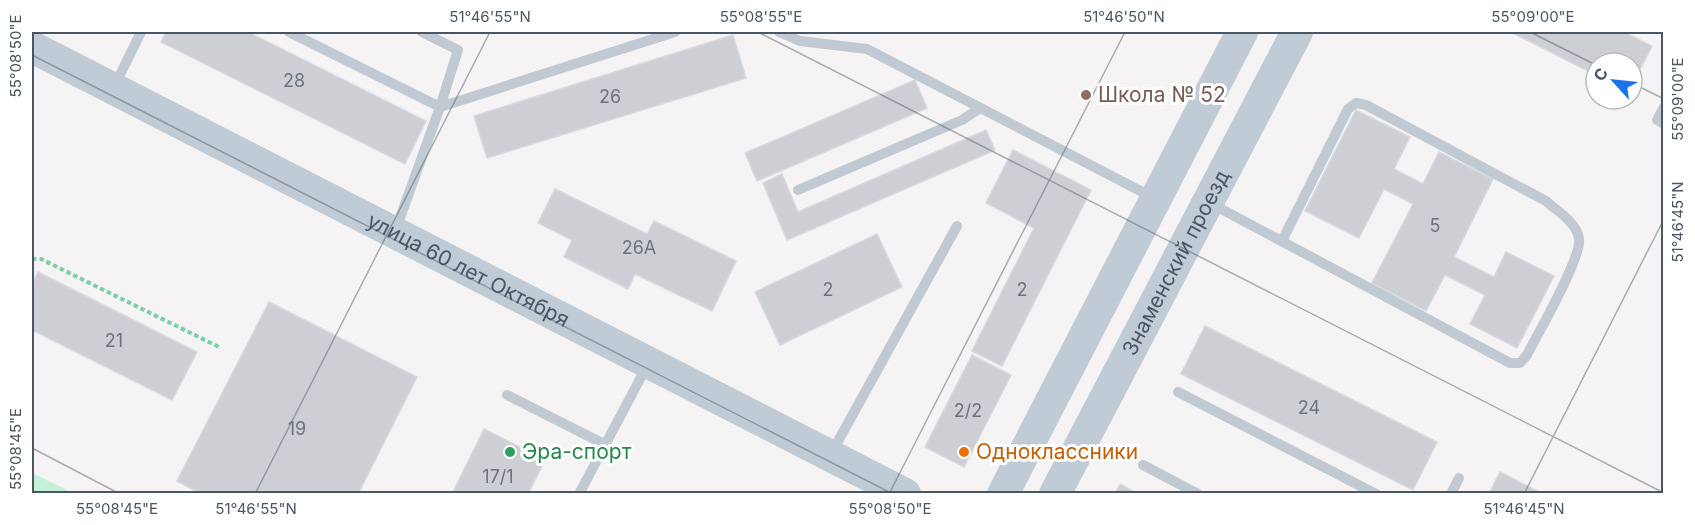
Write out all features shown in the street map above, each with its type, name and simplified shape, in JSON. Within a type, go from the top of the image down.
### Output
[{"type":"main road","points":[[1003,494],[1242,32]]},
{"type":"main road","name":"Знаменский проезд","points":[[1055,494],[1297,32]]},
{"type":"main road","name":"улица 60 лет Октября","points":[[32,47],[905,494]]},
{"type":"lane","points":[[113,89],[141,32]]},
{"type":"lane","points":[[289,32],[440,107],[675,32]]},
{"type":"lane","points":[[395,232],[458,50],[422,32]]},
{"type":"lane","points":[[779,32],[800,40],[867,49],[1156,199]]},
{"type":"lane","points":[[1207,202],[1510,363],[1520,363],[1527,355],[1576,258],[1580,239],[1572,223],[1546,201],[1366,105],[1356,103],[1348,109],[1282,240]]},
{"type":"lane","points":[[1664,107],[1657,120],[1664,124]]},
{"type":"lane","points":[[798,190],[962,120],[980,108]]},
{"type":"lane","points":[[831,455],[957,226]]},
{"type":"lane","points":[[579,494],[650,362]]},
{"type":"lane","points":[[1178,392],[1376,494]]},
{"type":"lane","points":[[507,395],[604,444]]},
{"type":"lane","points":[[1143,465],[1198,494]]},
{"type":"lane","points":[[1451,494],[1459,478]]},
{"type":"path","points":[[32,259],[41,259],[221,348]]},
{"type":"green space","points":[[32,473],[73,493],[32,493]]},
{"type":"building","points":[[166,32],[248,32],[426,121],[405,164],[161,42]]},
{"type":"building","points":[[1511,32],[1624,32],[1652,46],[1644,62],[1644,51],[1584,51],[1584,69]]},
{"type":"building","points":[[733,35],[746,78],[487,158],[474,116]]},
{"type":"building","points":[[915,80],[927,108],[757,181],[745,153]]},
{"type":"building","points":[[1356,110],[1410,137],[1394,169],[1423,184],[1439,152],[1493,179],[1454,257],[1494,277],[1506,252],[1554,276],[1517,348],[1470,324],[1485,295],[1445,275],[1426,311],[1372,283],[1413,204],[1384,189],[1359,238],[1305,211]]},
{"type":"building","points":[[986,130],[995,150],[787,240],[763,183],[782,174],[798,212]]},
{"type":"building","points":[[1013,150],[1091,190],[1002,366],[972,351],[1034,228],[986,203]]},
{"type":"building","points":[[555,189],[647,234],[654,221],[736,261],[712,311],[635,274],[628,289],[564,257],[572,240],[538,223]]},
{"type":"building","points":[[877,234],[902,287],[780,345],[755,292]]},
{"type":"building","points":[[38,272],[197,352],[172,400],[32,330],[32,285]]},
{"type":"building","points":[[269,302],[417,377],[358,494],[201,494],[177,481]]},
{"type":"building","points":[[1205,326],[1437,442],[1413,490],[1181,374]]},
{"type":"building","points":[[972,355],[1011,375],[964,467],[925,447]]},
{"type":"building","points":[[484,429],[545,460],[528,494],[452,494]]},
{"type":"building","points":[[1500,472],[1543,494],[1489,494]]},
{"type":"building","points":[[1120,484],[1138,494],[1115,494]]},
{"type":"place","name":"Школа № 52","points":[[1086,95]]},
{"type":"place","name":"Эра-спорт","points":[[510,452]]},
{"type":"place","name":"Одноклассники","points":[[964,452]]}]
